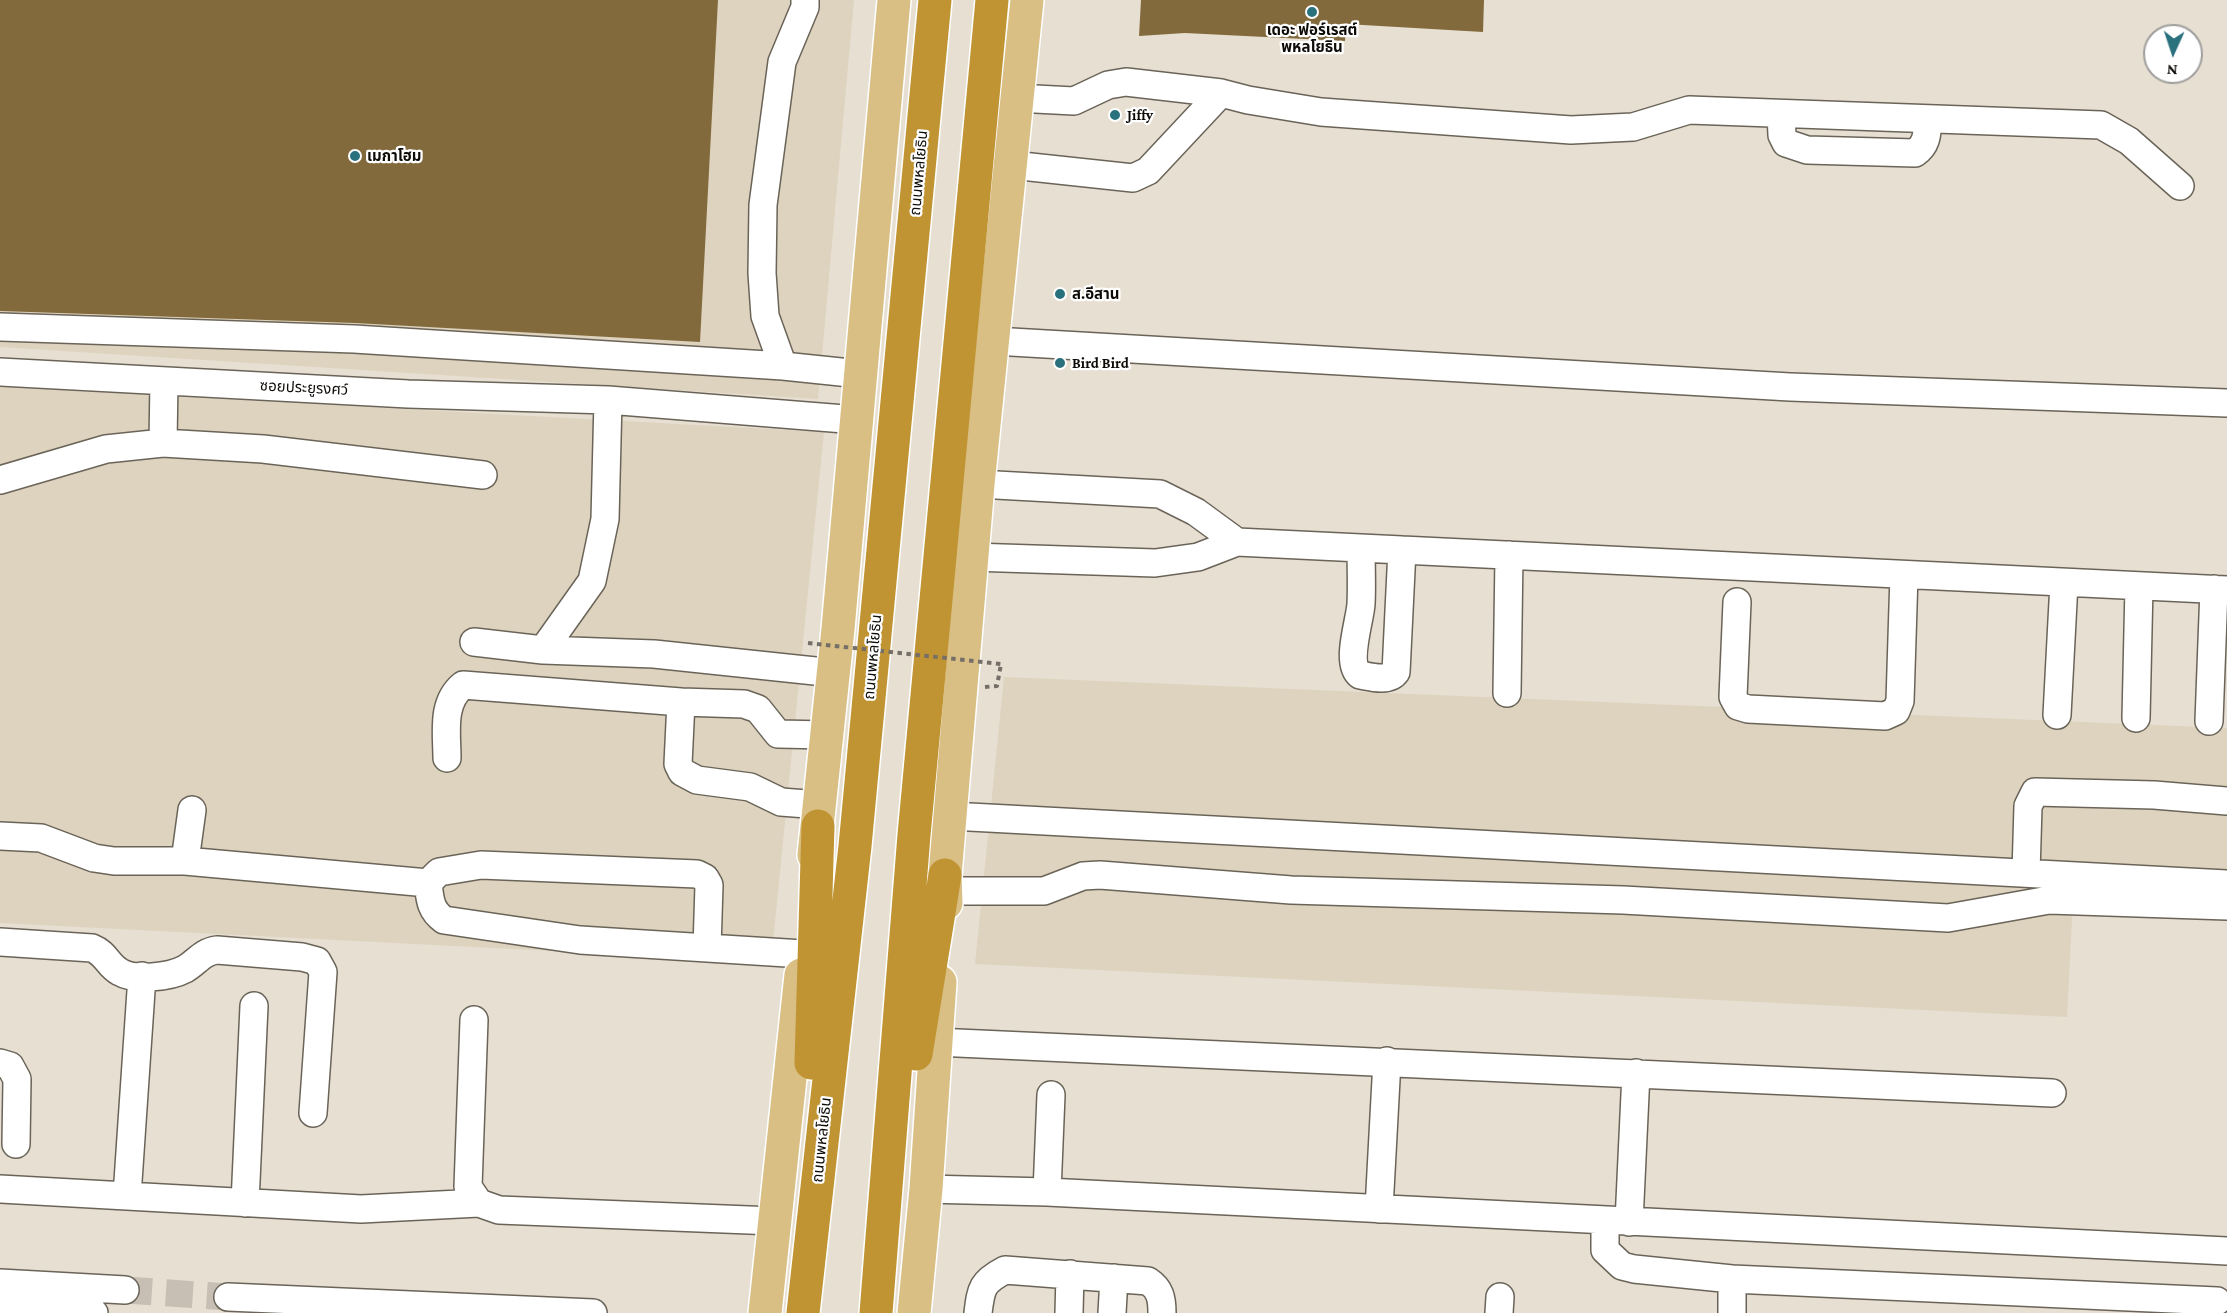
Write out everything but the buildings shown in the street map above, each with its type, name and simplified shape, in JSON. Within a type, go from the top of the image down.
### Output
[{"type":"highway","name":"ถนนพหลโยธิน","points":[[804,1300],[855,846],[934,0]]},
{"type":"highway","points":[[878,1300],[914,835],[992,0]]},
{"type":"highway","points":[[804,1300],[819,816]]},
{"type":"highway","points":[[878,1300],[946,883]]},
{"type":"main road","points":[[765,1313],[834,674],[894,0]]},
{"type":"main road","points":[[914,1313],[926,1189],[946,883],[978,484],[1027,0]]},
{"type":"street","points":[[783,366],[765,316],[762,273],[763,205],[782,62],[806,7],[805,0]]},
{"type":"street","points":[[1016,98],[1058,102],[1074,101],[1108,85],[1126,82],[1221,93],[1248,100],[1321,112],[1571,130],[1633,127],[1689,110],[2101,125],[2130,141],[2180,186]]},
{"type":"street","points":[[1012,165],[1133,178],[1148,171],[1221,93]]},
{"type":"street","points":[[0,327],[354,339],[783,366],[860,374]]},
{"type":"street","points":[[993,341],[1790,387],[2227,403]]},
{"type":"street","name":"ซอยประยูรงศว์","points":[[0,372],[408,394],[608,400],[857,420]]},
{"type":"street","points":[[163,443],[164,381]]},
{"type":"street","points":[[543,650],[592,581],[605,519],[608,400]]},
{"type":"street","points":[[0,480],[97,451],[163,443],[262,449],[483,475]]},
{"type":"street","points":[[978,484],[1160,494],[1196,512],[1237,542]]},
{"type":"street","points":[[972,557],[1155,563],[1198,557],[1237,542],[2220,590],[2209,721]]},
{"type":"street","points":[[1361,548],[1361,607],[1356,619],[1354,667],[1360,675],[1366,677],[1389,678],[1396,672],[1402,550]]},
{"type":"street","points":[[1507,693],[1509,555]]},
{"type":"street","points":[[1737,602],[1733,697],[1738,706],[1748,709],[1885,716],[1896,711],[1900,701],[1904,575]]},
{"type":"street","points":[[2057,715],[2064,583]]},
{"type":"street","points":[[2136,718],[2139,586]]},
{"type":"street","points":[[474,642],[543,650],[654,654],[834,674]]},
{"type":"street","points":[[447,758],[448,705],[455,691],[463,685],[681,702],[744,704],[758,709],[778,734],[827,735]]},
{"type":"street","points":[[681,702],[678,764],[682,772],[697,780],[750,787],[781,802],[819,816]]},
{"type":"street","points":[[2026,873],[2028,806],[2035,792],[2154,795],[2227,801]]},
{"type":"street","points":[[185,861],[192,810]]},
{"type":"street","points":[[951,816],[2227,884]]},
{"type":"street","points":[[0,836],[41,838],[94,858],[185,861],[428,883]]},
{"type":"street","points":[[428,883],[439,872],[481,865],[697,874],[705,878],[709,885],[707,948]]},
{"type":"street","points":[[946,883],[1044,891],[1083,876],[1100,875],[1291,890],[1623,900],[1948,918],[2049,900],[2227,906]]},
{"type":"street","points":[[428,883],[431,903],[436,914],[444,920],[580,940],[803,954]]},
{"type":"street","points":[[0,942],[92,948],[103,953],[120,972],[142,976],[173,974],[187,968],[208,951],[217,950],[302,957],[317,962],[323,972],[313,1113]]},
{"type":"street","points":[[127,1196],[142,976]]},
{"type":"street","points":[[245,1203],[254,1006]]},
{"type":"street","points":[[474,1020],[468,1187],[478,1203]]},
{"type":"street","points":[[936,1042],[2052,1093]]},
{"type":"street","points":[[1379,1209],[1387,1061]]},
{"type":"street","points":[[0,1063],[10,1066],[17,1079],[16,1144]]},
{"type":"street","points":[[1636,1073],[1617,1222],[1605,1250],[1622,1266],[1732,1279],[2217,1300]]},
{"type":"street","points":[[1047,1192],[1051,1095]]},
{"type":"street","points":[[0,1189],[361,1209],[478,1203],[499,1210],[774,1221]]},
{"type":"street","points":[[926,1189],[1047,1192],[2227,1251]]},
{"type":"street","points":[[978,1313],[980,1293],[988,1279],[1005,1270],[1148,1281],[1157,1287],[1162,1302],[1162,1313]]},
{"type":"street","points":[[1069,1313],[1071,1274]]},
{"type":"street","points":[[1112,1313],[1114,1278]]},
{"type":"street","points":[[1732,1279],[1732,1313]]},
{"type":"street","points":[[0,1283],[125,1290]]},
{"type":"street","points":[[228,1297],[255,1306],[593,1313]]},
{"type":"street","points":[[0,1308],[94,1313]]},
{"type":"path","points":[[808,643],[1001,664]]},
{"type":"shaded area","name":"เมกาโฮม","points":[[0,0],[854,0],[818,399],[0,347]]},
{"type":"shaded area","points":[[0,387],[824,432],[771,962],[0,923]]},
{"type":"shaded area","points":[[1004,677],[2227,728],[2227,886],[2074,880],[2067,1017],[975,964]]},
{"type":"tunnel","points":[[125,1290],[228,1297]]},
{"type":"place","name":"เดอะ ฟอร์เรสต์ พหลโยธิน","points":[[1312,12]]},
{"type":"place","name":"Jiffy","points":[[1115,115]]},
{"type":"place","name":"เมกาโฮม","points":[[355,156]]},
{"type":"place","name":"ส.อีสาน","points":[[1060,294]]},
{"type":"place","name":"Bird Bird","points":[[1060,363]]}]
